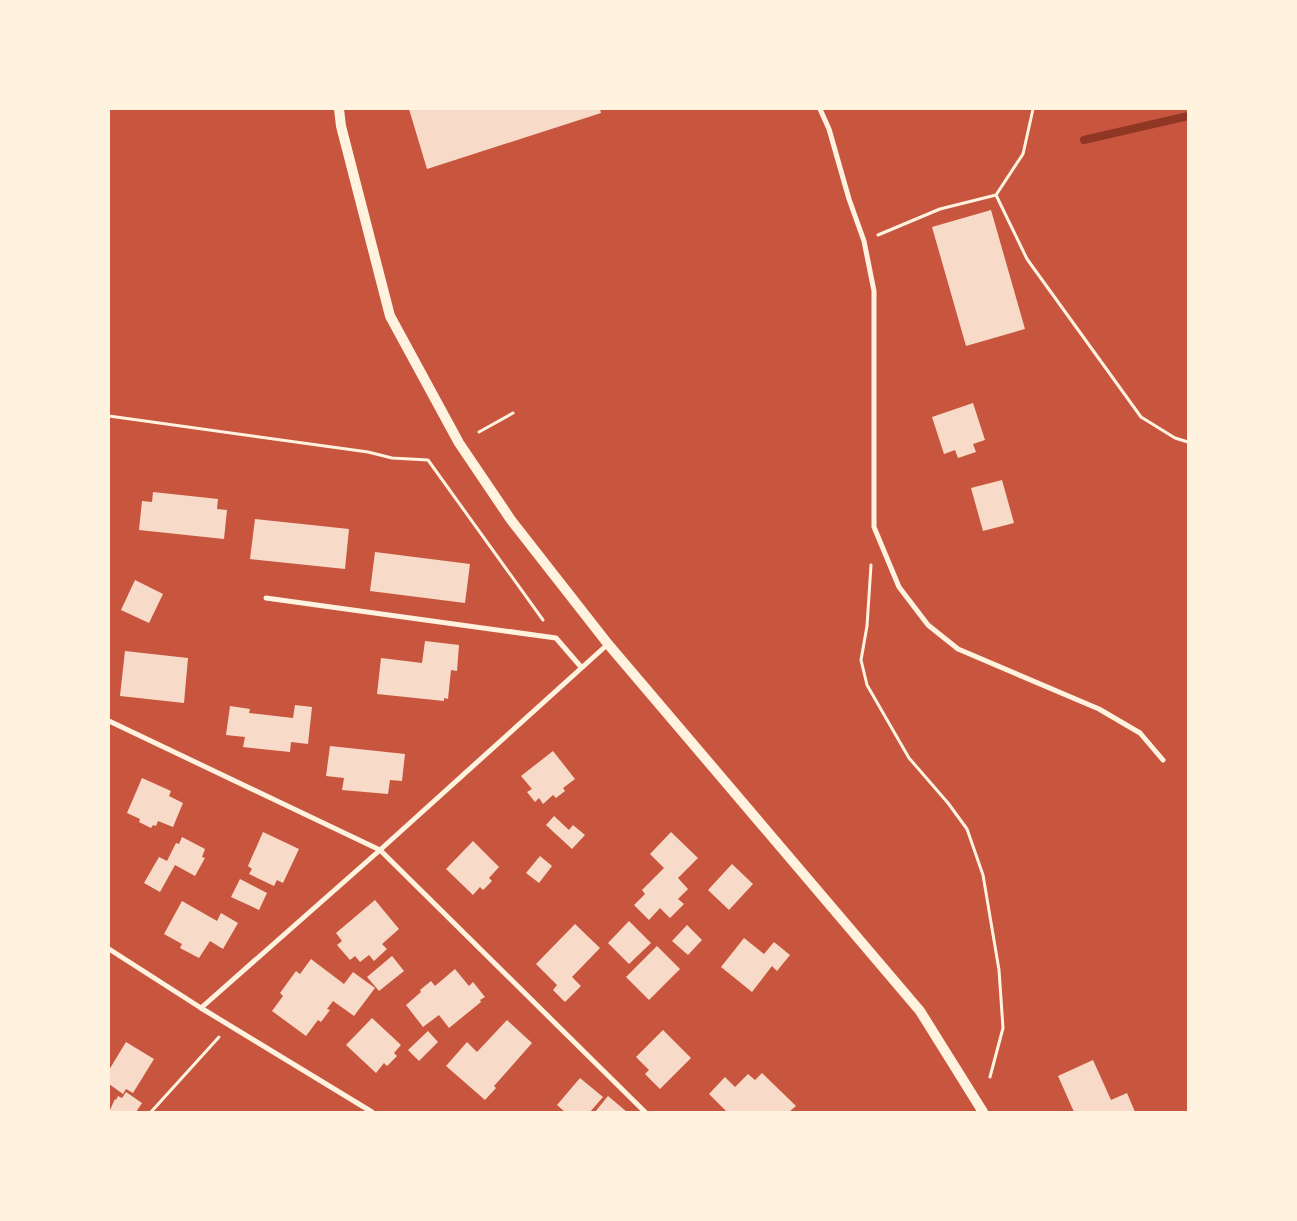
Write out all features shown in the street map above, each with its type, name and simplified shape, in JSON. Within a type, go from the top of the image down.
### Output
[{"type":"main road","points":[[339,109],[340,126],[390,316],[459,443],[511,520],[608,644],[920,1011],[983,1112]]},
{"type":"street","points":[[820,109],[829,129],[849,199],[864,241],[874,291],[874,527],[899,586],[928,625],[958,649],[1100,709],[1140,733],[1163,760]]},
{"type":"street","points":[[266,598],[556,638],[581,667]]},
{"type":"street","points":[[201,1008],[380,850],[608,644]]},
{"type":"street","points":[[109,721],[380,850],[645,1112]]},
{"type":"street","points":[[109,949],[201,1008],[372,1112]]},
{"type":"path","points":[[864,241],[940,209],[996,196],[1023,154],[1034,109]]},
{"type":"path","points":[[996,196],[1027,258],[1141,416],[1175,438],[1188,442]]},
{"type":"path","points":[[478,432],[513,413]]},
{"type":"path","points":[[109,416],[358,451],[392,458],[428,460],[556,638]]},
{"type":"path","points":[[874,527],[867,626],[861,660],[867,685],[909,758],[948,803],[967,829],[983,875],[999,970],[1003,1028],[990,1077]]},
{"type":"path","points":[[151,1112],[230,1025]]},
{"type":"building","points":[[409,109],[600,109],[601,113],[427,169]]},
{"type":"building","points":[[991,210],[1025,329],[966,346],[932,227]]},
{"type":"building","points":[[973,403],[985,440],[973,444],[976,452],[958,458],[955,450],[944,454],[932,417]]},
{"type":"building","points":[[1002,480],[1014,523],[983,531],[971,488]]},
{"type":"building","points":[[153,492],[218,499],[217,509],[227,510],[224,539],[139,530],[142,501],[152,502]]},
{"type":"building","points":[[255,519],[349,529],[345,569],[250,559]]},
{"type":"building","points":[[375,552],[470,564],[465,603],[370,591]]},
{"type":"building","points":[[135,580],[163,594],[149,623],[121,610]]},
{"type":"building","points":[[425,641],[459,645],[457,671],[451,670],[448,699],[444,698],[444,701],[377,694],[381,658],[422,663]]},
{"type":"building","points":[[125,651],[188,658],[184,703],[120,696]]},
{"type":"building","points":[[295,705],[312,707],[308,744],[291,742],[290,752],[243,747],[245,737],[226,735],[230,706],[250,709],[249,713],[293,718]]},
{"type":"building","points":[[330,746],[405,754],[402,781],[390,780],[388,794],[342,790],[344,778],[326,776]]},
{"type":"building","points":[[553,751],[575,779],[563,788],[565,791],[556,798],[553,795],[543,804],[539,798],[535,802],[527,792],[532,789],[521,776]]},
{"type":"building","points":[[142,778],[171,791],[169,796],[183,803],[173,827],[158,821],[156,826],[153,825],[151,828],[139,822],[140,819],[127,813]]},
{"type":"building","points":[[554,816],[569,830],[573,825],[585,835],[572,849],[546,825]]},
{"type":"building","points":[[263,832],[299,849],[283,883],[277,880],[274,886],[249,874],[252,869],[248,866]]},
{"type":"building","points":[[671,832],[698,858],[678,878],[688,889],[678,899],[684,904],[670,918],[660,908],[649,920],[634,905],[645,894],[642,890],[664,868],[650,854]]},
{"type":"building","points":[[182,837],[205,849],[202,857],[205,858],[195,876],[175,865],[160,892],[144,883],[159,857],[167,861],[176,843],[179,844]]},
{"type":"building","points":[[473,841],[499,867],[489,878],[492,881],[483,890],[480,887],[473,895],[446,869]]},
{"type":"building","points":[[540,856],[552,866],[539,883],[526,873]]},
{"type":"building","points":[[732,864],[753,884],[729,910],[708,890]]},
{"type":"building","points":[[240,879],[267,893],[259,910],[231,897]]},
{"type":"building","points":[[375,900],[399,929],[382,944],[387,949],[374,961],[369,955],[360,962],[355,956],[350,960],[337,945],[342,941],[336,933]]},
{"type":"building","points":[[182,901],[217,921],[221,913],[238,923],[223,949],[210,941],[199,958],[180,948],[182,944],[164,934]]},
{"type":"building","points":[[629,921],[651,943],[629,964],[608,943]]},
{"type":"building","points":[[575,924],[600,948],[572,977],[581,986],[565,1002],[553,990],[557,985],[536,964]]},
{"type":"building","points":[[687,925],[702,940],[688,955],[672,941]]},
{"type":"building","points":[[744,938],[764,954],[774,942],[790,955],[777,971],[772,966],[752,992],[721,967]]},
{"type":"building","points":[[657,946],[680,969],[649,1000],[626,977]]},
{"type":"building","points":[[392,956],[404,971],[379,991],[367,977]]},
{"type":"building","points":[[311,959],[344,984],[353,972],[375,988],[354,1016],[333,1001],[327,1009],[330,1010],[321,1022],[318,1020],[306,1036],[272,1011],[283,996],[280,993],[296,971],[300,974]]},
{"type":"building","points":[[455,969],[469,986],[473,982],[485,997],[449,1028],[439,1015],[423,1027],[406,1005],[431,981],[435,986]]},
{"type":"building","points":[[372,1018],[401,1045],[394,1053],[397,1056],[387,1066],[384,1063],[376,1073],[346,1045]]},
{"type":"building","points":[[507,1020],[532,1043],[494,1086],[496,1088],[485,1100],[446,1066],[467,1042],[477,1052]]},
{"type":"building","points":[[663,1030],[691,1058],[660,1089],[645,1074],[649,1070],[636,1057]]},
{"type":"building","points":[[428,1031],[438,1042],[419,1061],[408,1050]]},
{"type":"building","points":[[126,1042],[154,1059],[133,1093],[126,1089],[123,1094],[109,1084],[109,1070]]},
{"type":"building","points":[[1093,1060],[1111,1100],[1127,1093],[1135,1112],[1074,1112],[1058,1076]]},
{"type":"building","points":[[762,1073],[796,1106],[789,1112],[727,1112],[709,1094],[725,1077],[735,1087],[748,1074],[755,1080]]},
{"type":"building","points":[[580,1078],[603,1097],[590,1112],[565,1112],[557,1105]]},
{"type":"building","points":[[126,1092],[142,1103],[136,1112],[109,1112],[115,1099],[118,1096],[122,1098]]},
{"type":"building","points":[[608,1096],[627,1112],[595,1112]]},
{"type":"waterway","points":[[1084,140],[1188,116]]}]
